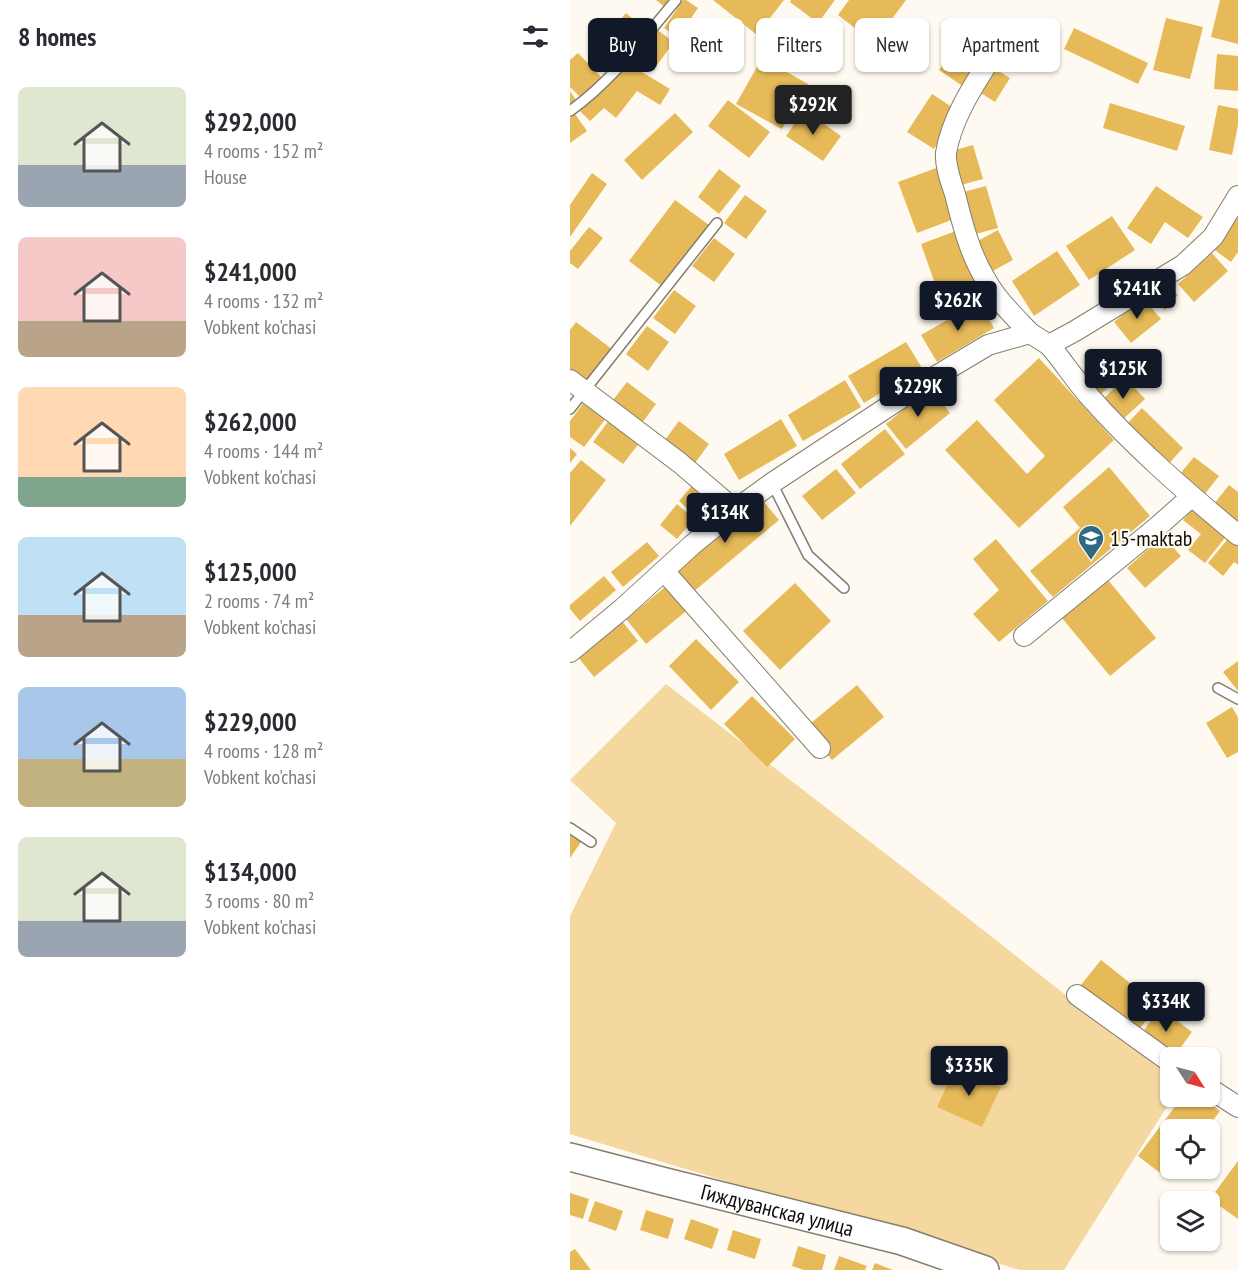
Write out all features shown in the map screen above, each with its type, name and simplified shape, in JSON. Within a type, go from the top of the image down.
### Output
[{"type":"street","points":[[982,72],[954,125],[946,155],[965,233],[986,280],[1004,306],[1030,333],[1049,345],[1088,394],[1121,430],[1191,497],[1238,535]]},
{"type":"street","points":[[1049,345],[1183,265],[1213,237],[1238,196]]},
{"type":"street","points":[[570,652],[622,609],[692,545],[772,483],[921,385],[988,345],[1030,333]]},
{"type":"street","points":[[577,386],[680,463],[735,510]]},
{"type":"street","points":[[1024,636],[1191,497]]},
{"type":"street","points":[[664,571],[820,748]]},
{"type":"street","points":[[1077,995],[1160,1055]]},
{"type":"street","points":[[1220,1095],[1238,1107]]},
{"type":"street","name":"Гиждуванская улица","points":[[570,1157],[902,1240],[985,1270]]},
{"type":"lane","points":[[570,111],[614,74],[676,0]]},
{"type":"lane","points":[[570,409],[577,386],[717,223]]},
{"type":"lane","points":[[772,483],[808,555],[844,588]]},
{"type":"lane","points":[[1218,688],[1238,699]]},
{"type":"lane","points":[[570,828],[591,842]]},
{"type":"shaded area","points":[[666,684],[1160,1069],[1160,1107],[1167,1107],[1064,1270],[1020,1270],[570,1134],[570,916],[616,823],[570,780]]},
{"type":"building","points":[[656,0],[672,0],[666,8]]},
{"type":"building","points":[[683,0],[698,8],[691,18],[671,18]]},
{"type":"building","points":[[713,0],[784,0],[770,18],[756,18],[756,34],[744,25],[744,18],[736,18]]},
{"type":"building","points":[[791,0],[835,0],[822,18],[811,18],[790,2]]},
{"type":"building","points":[[849,0],[906,0],[893,18],[855,18],[855,28],[838,15]]},
{"type":"building","points":[[1220,0],[1238,0],[1238,44],[1211,37]]},
{"type":"building","points":[[626,13],[632,18],[622,18]]},
{"type":"building","points":[[1166,18],[1203,27],[1190,79],[1153,70]]},
{"type":"building","points":[[669,21],[669,31],[664,28]]},
{"type":"building","points":[[1074,28],[1148,63],[1138,84],[1064,49]]},
{"type":"building","points":[[657,30],[669,38],[669,49],[657,65]]},
{"type":"building","points":[[578,53],[588,63],[588,72],[596,72],[604,80],[583,100],[570,87],[570,60]]},
{"type":"building","points":[[1217,54],[1238,56],[1238,91],[1214,89]]},
{"type":"building","points":[[756,69],[756,72],[787,72],[808,84],[782,129],[736,104]]},
{"type":"building","points":[[619,72],[642,72],[670,89],[660,105],[637,91],[616,118],[604,108],[590,121],[578,109],[609,84]]},
{"type":"building","points":[[942,72],[974,72],[964,87]]},
{"type":"building","points":[[989,72],[1000,72],[1010,78],[995,102],[976,90]]},
{"type":"building","points":[[570,91],[578,103],[570,108]]},
{"type":"building","points":[[932,94],[958,111],[934,149],[907,132]]},
{"type":"building","points":[[728,100],[770,132],[749,158],[708,126]]},
{"type":"building","points":[[1110,103],[1185,126],[1177,151],[1103,128]]},
{"type":"building","points":[[1218,105],[1238,109],[1238,125],[1232,155],[1209,150]]},
{"type":"building","points":[[804,110],[841,136],[823,161],[786,136]]},
{"type":"building","points":[[675,113],[693,132],[642,180],[624,160]]},
{"type":"building","points":[[575,114],[587,131],[570,143],[570,118]]},
{"type":"building","points":[[973,145],[983,179],[961,185],[952,151]]},
{"type":"building","points":[[939,167],[957,218],[917,233],[898,182]]},
{"type":"building","points":[[719,169],[741,186],[719,214],[698,197]]},
{"type":"building","points":[[592,173],[607,184],[570,237],[570,205]]},
{"type":"building","points":[[986,186],[998,228],[972,235],[960,193]]},
{"type":"building","points":[[1156,186],[1203,217],[1188,238],[1165,222],[1151,244],[1127,228]]},
{"type":"building","points":[[745,195],[767,211],[746,239],[724,223]]},
{"type":"building","points":[[675,200],[709,225],[663,287],[629,261]]},
{"type":"building","points":[[1238,212],[1238,252],[1231,262],[1212,248]]},
{"type":"building","points":[[1112,216],[1135,250],[1089,280],[1066,246]]},
{"type":"building","points":[[589,227],[603,238],[578,269],[570,263],[570,251]]},
{"type":"building","points":[[961,229],[980,280],[939,295],[921,244]]},
{"type":"building","points":[[998,230],[1013,260],[989,273],[974,243]]},
{"type":"building","points":[[714,238],[735,254],[714,282],[692,266]]},
{"type":"building","points":[[1057,251],[1080,285],[1034,316],[1012,281]]},
{"type":"building","points":[[1212,253],[1228,271],[1194,302],[1178,284]]},
{"type":"building","points":[[1160,281],[1178,295],[1165,310],[1148,296]]},
{"type":"building","points":[[674,290],[696,306],[675,334],[653,318]]},
{"type":"building","points":[[1143,298],[1161,319],[1131,343],[1114,322]]},
{"type":"building","points":[[979,302],[994,328],[937,362],[921,335]]},
{"type":"building","points":[[576,322],[612,349],[586,384],[570,372],[570,330]]},
{"type":"building","points":[[647,326],[669,342],[648,371],[626,354]]},
{"type":"building","points":[[906,342],[922,368],[864,403],[848,376]]},
{"type":"building","points":[[1103,352],[1123,373],[1098,397],[1078,376]]},
{"type":"building","points":[[1039,358],[1114,440],[1019,528],[945,450],[977,420],[1027,474],[1045,456],[994,400]]},
{"type":"building","points":[[1125,378],[1145,399],[1120,422],[1101,401]]},
{"type":"building","points":[[845,380],[861,407],[803,441],[788,415]]},
{"type":"building","points":[[627,382],[656,404],[639,427],[610,404]]},
{"type":"building","points":[[930,388],[950,413],[906,449],[886,424]]},
{"type":"building","points":[[585,401],[607,417],[584,447],[570,437],[570,421]]},
{"type":"building","points":[[1142,408],[1183,448],[1165,468],[1123,428]]},
{"type":"building","points":[[610,419],[640,442],[623,464],[593,442]]},
{"type":"building","points":[[781,419],[797,446],[739,480],[724,454]]},
{"type":"building","points":[[679,421],[709,444],[692,467],[662,444]]},
{"type":"building","points":[[885,429],[905,454],[860,489],[841,464]]},
{"type":"building","points":[[570,448],[577,454],[570,463]]},
{"type":"building","points":[[1194,457],[1219,476],[1204,495],[1179,475]]},
{"type":"building","points":[[581,460],[606,480],[570,526],[570,473]]},
{"type":"building","points":[[1109,467],[1150,516],[1053,597],[1030,571],[1080,528],[1063,507]]},
{"type":"building","points":[[836,469],[856,493],[822,520],[802,496]]},
{"type":"building","points":[[695,482],[715,500],[699,519],[679,501]]},
{"type":"building","points":[[1229,485],[1238,492],[1238,523],[1214,504]]},
{"type":"building","points":[[759,496],[779,520],[692,593],[672,568]]},
{"type":"building","points":[[677,504],[694,519],[677,539],[660,525]]},
{"type":"building","points":[[1194,507],[1228,534],[1205,563],[1188,550],[1201,534],[1183,520]]},
{"type":"building","points":[[1231,535],[1238,541],[1238,565],[1234,562],[1223,576],[1208,563]]},
{"type":"building","points":[[1163,536],[1181,556],[1145,588],[1127,568]]},
{"type":"building","points":[[996,539],[1048,601],[999,642],[973,614],[999,590],[973,559]]},
{"type":"building","points":[[647,542],[659,556],[623,587],[611,572]]},
{"type":"building","points":[[604,576],[616,590],[580,621],[570,609],[570,605]]},
{"type":"building","points":[[1108,580],[1156,638],[1110,676],[1062,618]]},
{"type":"building","points":[[670,583],[690,608],[646,644],[626,619]]},
{"type":"building","points":[[795,583],[831,621],[780,670],[743,631]]},
{"type":"building","points":[[618,616],[638,641],[594,677],[574,652]]},
{"type":"building","points":[[696,639],[739,682],[711,710],[669,666]]},
{"type":"building","points":[[1238,661],[1238,691],[1223,672]]},
{"type":"building","points":[[857,685],[884,717],[832,760],[805,728]]},
{"type":"building","points":[[752,696],[795,739],[767,767],[724,724]]},
{"type":"building","points":[[1232,707],[1238,717],[1238,752],[1227,758],[1206,723]]},
{"type":"building","points":[[570,834],[581,842],[570,858]]},
{"type":"building","points":[[1101,960],[1158,1005],[1137,1032],[1080,986]]},
{"type":"building","points":[[1160,1008],[1192,1032],[1181,1047],[1160,1047],[1160,1049],[1140,1036]]},
{"type":"building","points":[[956,1066],[1001,1087],[982,1127],[937,1107]]},
{"type":"building","points":[[1175,1107],[1215,1107],[1220,1111],[1214,1119],[1166,1119]]},
{"type":"building","points":[[1160,1127],[1160,1173],[1138,1156]]},
{"type":"building","points":[[1238,1161],[1238,1219],[1220,1206],[1220,1191],[1216,1191]]},
{"type":"building","points":[[570,1193],[589,1199],[583,1219],[570,1215]]},
{"type":"building","points":[[595,1201],[623,1211],[616,1231],[588,1221]]},
{"type":"building","points":[[646,1210],[674,1219],[668,1239],[640,1230]]},
{"type":"building","points":[[691,1219],[719,1229],[712,1249],[684,1239]]},
{"type":"building","points":[[733,1230],[761,1239],[755,1259],[727,1250]]},
{"type":"building","points":[[798,1246],[826,1255],[822,1270],[804,1270],[792,1266]]},
{"type":"building","points":[[575,1249],[591,1270],[570,1270],[570,1252]]},
{"type":"building","points":[[839,1256],[867,1266],[865,1270],[834,1270]]},
{"type":"building","points":[[875,1263],[893,1270],[872,1270]]},
{"type":"place","name":"15-maktab","points":[[1091,561]]}]
